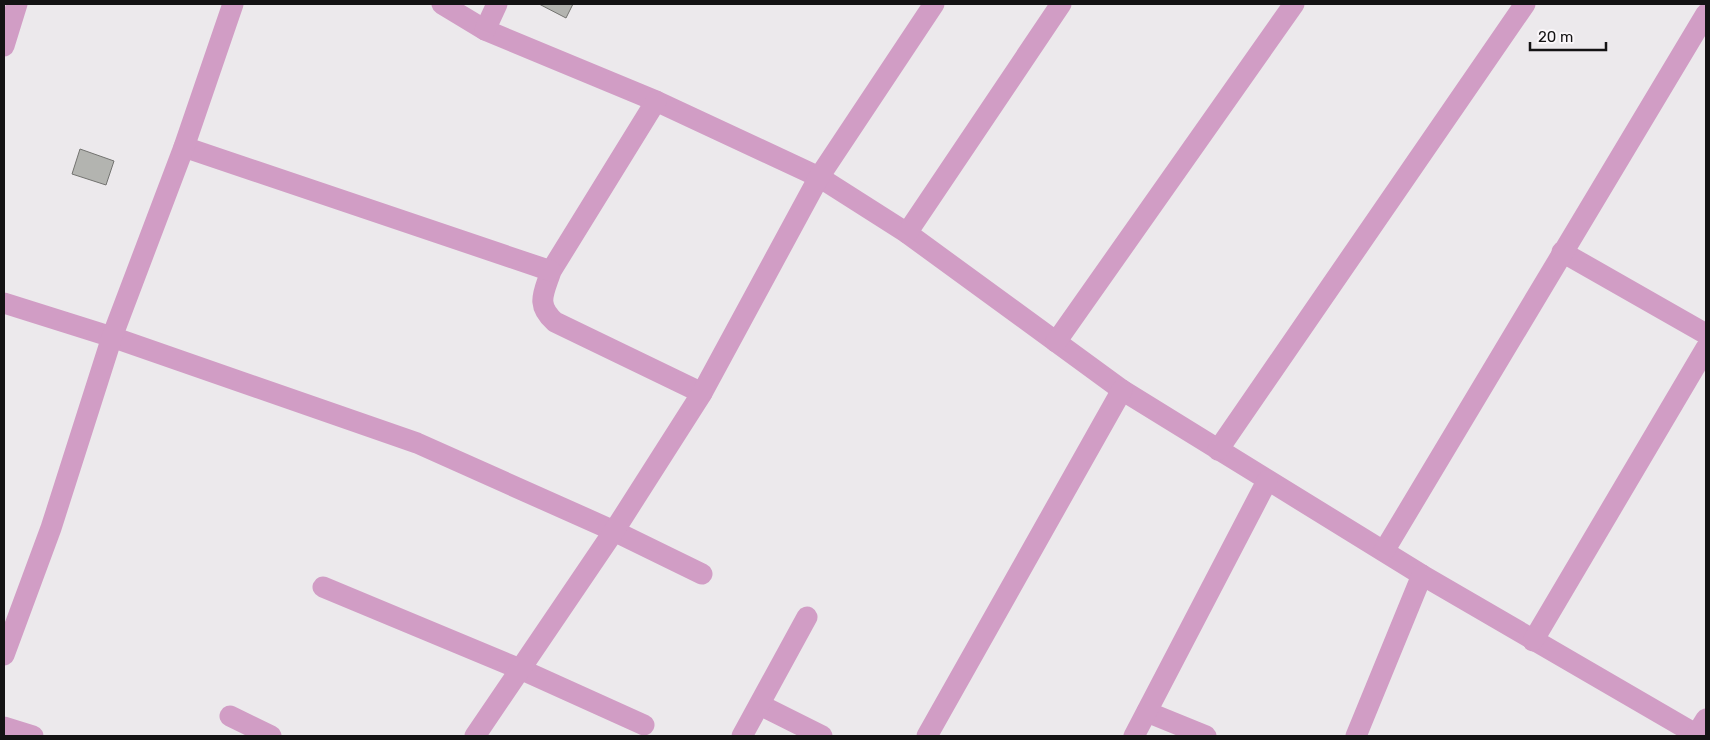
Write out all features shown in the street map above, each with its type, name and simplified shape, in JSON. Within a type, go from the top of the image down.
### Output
[{"type":"street","points":[[4,46],[17,4]]},
{"type":"street","points":[[4,655],[51,528],[112,338],[184,147],[233,4]]},
{"type":"street","points":[[442,4],[485,30],[656,101],[819,177],[907,234],[1122,390],[1267,481],[1533,641],[1700,730]]},
{"type":"street","points":[[485,30],[497,4]]},
{"type":"street","points":[[474,736],[614,531],[702,393],[819,177],[934,4]]},
{"type":"street","points":[[907,234],[1061,4]]},
{"type":"street","points":[[1056,342],[1294,4]]},
{"type":"street","points":[[1218,450],[1525,4]]},
{"type":"street","points":[[1384,551],[1706,14]]},
{"type":"street","points":[[656,101],[552,271],[542,298],[543,308],[547,315],[555,322],[702,393]]},
{"type":"street","points":[[184,147],[552,271]]},
{"type":"street","points":[[1562,252],[1706,334]]},
{"type":"street","points":[[4,303],[112,338],[417,443],[614,531],[702,574]]},
{"type":"street","points":[[1533,641],[1706,348]]},
{"type":"street","points":[[927,736],[1122,390]]},
{"type":"street","points":[[1134,736],[1267,481]]},
{"type":"street","points":[[1356,736],[1422,575]]},
{"type":"street","points":[[323,587],[520,669],[644,725]]},
{"type":"street","points":[[742,736],[807,617]]},
{"type":"street","points":[[760,704],[822,736]]},
{"type":"street","points":[[1147,712],[1206,736]]},
{"type":"street","points":[[230,716],[271,736]]},
{"type":"street","points":[[4,727],[33,736]]},
{"type":"building","points":[[539,4],[573,4],[566,18]]},
{"type":"building","points":[[80,149],[114,161],[106,185],[72,174]]}]
